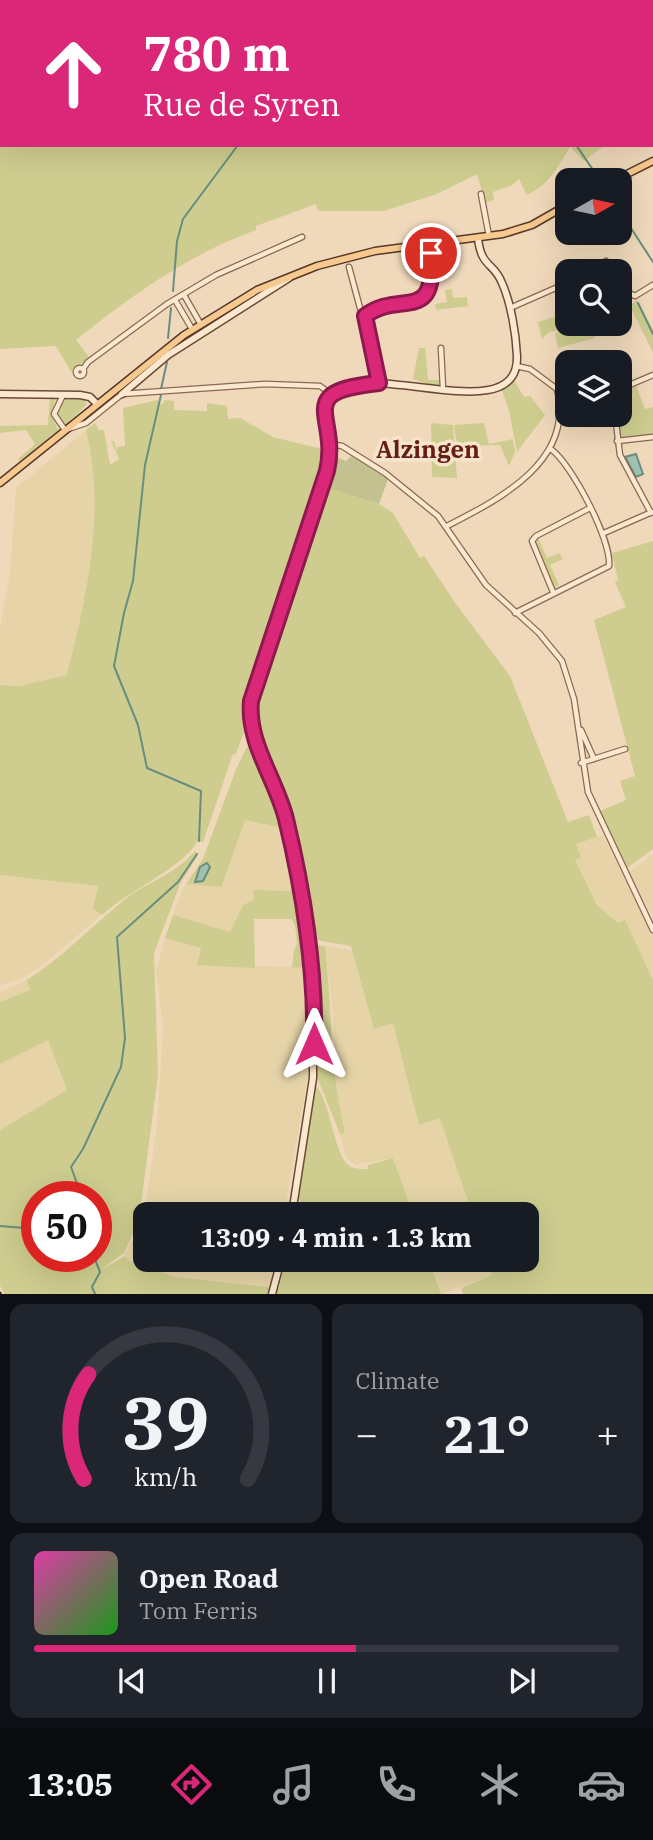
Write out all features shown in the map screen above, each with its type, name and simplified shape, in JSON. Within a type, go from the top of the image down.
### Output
[{"type":"main road","points":[[632,172],[653,161]]},
{"type":"main road","points":[[0,483],[192,329],[226,307],[293,275],[374,251],[489,236],[532,225],[555,212]]},
{"type":"main road","points":[[294,1202],[313,1078],[313,990],[286,817],[255,740],[250,713],[253,691],[327,471],[330,444],[323,413],[331,394],[343,387],[379,383],[407,383],[443,392],[490,389],[507,381],[516,366],[516,346],[500,279],[482,259],[478,238]]},
{"type":"main road","points":[[122,394],[168,355],[232,317],[293,275]]},
{"type":"main road","points":[[226,307],[232,317]]},
{"type":"main road","points":[[0,394],[86,396],[97,404]]},
{"type":"main road","points":[[272,1294],[278,1272]]},
{"type":"street","points":[[481,194],[489,236]]},
{"type":"street","points":[[83,369],[88,362],[179,297],[240,263],[302,237]]},
{"type":"street","points":[[365,316],[373,311],[412,303],[427,293],[433,277],[430,243]]},
{"type":"street","points":[[349,267],[360,308],[365,316],[379,383]]},
{"type":"street","points":[[632,294],[635,296],[653,285]]},
{"type":"street","points":[[508,309],[555,288]]},
{"type":"street","points":[[179,297],[200,323]]},
{"type":"street","points":[[179,297],[192,329]]},
{"type":"street","points":[[441,348],[443,392]]},
{"type":"street","points":[[516,366],[530,369],[555,388]]},
{"type":"street","points":[[632,384],[653,375]]},
{"type":"street","points":[[63,395],[54,414],[65,430],[86,423],[122,394],[253,385],[320,386],[331,394]]},
{"type":"street","points":[[447,526],[502,497],[552,450],[557,427]]},
{"type":"street","points":[[604,533],[652,512],[620,455],[616,427]]},
{"type":"street","points":[[617,440],[653,437]]},
{"type":"street","points":[[330,444],[342,446],[385,473],[447,526],[472,568],[514,613],[539,634],[562,661],[570,680],[580,726],[581,763],[595,813],[653,930]]},
{"type":"street","points":[[514,613],[609,566],[590,508],[575,478],[552,450]]},
{"type":"street","points":[[552,593],[532,541],[536,536],[590,508]]},
{"type":"street","points":[[580,726],[594,759]]},
{"type":"street","points":[[581,763],[625,749]]},
{"type":"shaded area","points":[[0,147],[570,147],[547,181],[527,195],[519,179],[512,185],[493,192],[494,200],[485,203],[477,174],[437,194],[384,211],[318,211],[316,204],[256,226],[256,230],[184,264],[76,340],[89,357],[71,372],[56,346],[0,349]]},
{"type":"shaded area","points":[[570,147],[602,147],[584,161]]},
{"type":"shaded area","points":[[452,289],[453,298],[467,297],[468,306],[436,310],[435,304],[447,302],[445,290]]},
{"type":"shaded area","points":[[637,300],[653,329],[653,353],[632,310],[632,304]]},
{"type":"shaded area","points":[[555,317],[555,331],[549,332],[542,339],[538,322]]},
{"type":"shaded area","points":[[556,336],[596,336],[595,338],[558,348]]},
{"type":"shaded area","points":[[419,348],[425,348],[428,380],[442,380],[442,388],[413,379]]},
{"type":"shaded area","points":[[514,380],[524,397],[530,396],[545,415],[517,452],[509,410],[501,388]]},
{"type":"shaded area","points":[[636,386],[645,409],[653,407],[653,434],[620,438],[620,427],[632,427],[632,388]]},
{"type":"shaded area","points":[[50,397],[56,398],[51,413],[58,430],[20,461],[18,459],[35,444],[26,430],[0,433],[0,426],[48,425]]},
{"type":"shaded area","points":[[67,397],[83,398],[87,404],[67,424],[61,422],[57,413]]},
{"type":"shaded area","points":[[158,400],[158,404],[163,404],[164,400],[174,401],[174,410],[207,411],[207,403],[227,406],[228,419],[240,418],[273,437],[326,450],[323,469],[248,693],[244,732],[236,754],[233,754],[203,842],[197,842],[179,861],[102,915],[93,909],[98,886],[0,875],[0,685],[20,686],[67,675],[92,553],[94,492],[86,430],[95,423],[99,430],[104,430],[110,465],[119,459],[111,441],[114,441],[117,452],[117,447],[125,446],[123,408]]},
{"type":"shaded area","points":[[431,423],[453,425],[457,478],[432,477]]},
{"type":"shaded area","points":[[484,423],[489,444],[513,439],[515,452],[509,466],[500,445],[457,446],[454,425]]},
{"type":"shaded area","points":[[86,430],[93,463],[95,530],[89,580],[67,676],[20,686],[0,685],[0,629],[10,572],[16,488]]},
{"type":"shaded area","points":[[636,454],[643,474],[636,477],[625,457]]},
{"type":"shaded area","points":[[351,456],[388,479],[379,504],[326,487],[336,457],[346,461]]},
{"type":"shaded area","points":[[326,487],[379,504],[393,513],[420,558],[424,556],[510,676],[568,822],[589,815],[597,837],[576,844],[581,857],[575,860],[597,905],[618,923],[625,920],[653,980],[653,1294],[463,1294],[461,1288],[492,1275],[491,1272],[539,1272],[539,1202],[468,1202],[440,1118],[419,1125],[393,1023],[374,1029],[351,946],[310,939],[291,823],[257,725],[256,690]]},
{"type":"shaded area","points":[[538,537],[547,558],[559,553],[563,559],[550,565],[559,585],[554,588],[539,558],[542,556],[538,547],[534,548]]},
{"type":"shaded area","points":[[653,541],[653,849],[626,869],[600,811],[626,800],[620,781],[635,776],[594,620],[626,607],[615,582],[618,580],[612,553]]},
{"type":"shaded area","points":[[249,743],[252,743],[283,828],[245,820],[222,887],[186,884],[203,859],[236,769]]},
{"type":"shaded area","points":[[245,819],[283,828],[294,891],[254,890],[254,901],[241,910],[230,932],[173,915],[185,884],[223,887]]},
{"type":"shaded area","points":[[603,835],[653,936],[653,980],[625,921],[618,923],[597,905],[575,860],[575,844]]},
{"type":"shaded area","points":[[195,851],[198,855],[180,884],[154,953],[158,1075],[141,1202],[133,1202],[133,1233],[124,1253],[112,1262],[112,1181],[21,1181],[21,1272],[112,1272],[112,1264],[125,1256],[133,1262],[133,1272],[161,1272],[175,1277],[279,1288],[282,1272],[433,1272],[441,1294],[5,1294],[0,1286],[0,1130],[67,1090],[48,1040],[0,1064],[0,1002],[30,990],[27,980],[65,952],[124,900],[170,872]]},
{"type":"shaded area","points":[[653,854],[653,916],[628,873]]},
{"type":"shaded area","points":[[207,863],[210,867],[203,881],[195,882],[200,867]]},
{"type":"shaded area","points":[[0,875],[98,886],[93,909],[102,915],[28,975],[0,986]]},
{"type":"shaded area","points":[[253,890],[294,891],[306,967],[292,968],[297,944],[295,925],[291,919],[254,919],[255,968],[197,965],[201,948],[165,938],[173,915],[230,932],[243,905],[254,900]]},
{"type":"shaded area","points":[[165,938],[201,948],[197,965],[306,967],[310,998],[309,1069],[286,1202],[145,1202],[157,1123],[163,1026],[156,971]]},
{"type":"shaded area","points":[[310,944],[325,946],[334,1063],[345,1133],[340,1134],[316,1074],[316,981]]},
{"type":"shaded area","points":[[325,946],[351,950],[393,1023],[419,1125],[440,1117],[468,1202],[409,1202],[393,1158],[355,1165],[346,1157],[340,1134],[345,1132],[337,1099],[333,1015]]},
{"type":"shaded area","points":[[27,980],[30,990],[0,1002],[0,992]]},
{"type":"shaded area","points":[[48,1039],[67,1090],[0,1130],[0,1064]]},
{"type":"shaded area","points":[[315,1085],[321,1093],[345,1161],[353,1168],[368,1169],[368,1165],[393,1158],[409,1202],[301,1202],[297,1199]]},
{"type":"shaded area","points":[[133,1239],[133,1263],[128,1261],[125,1255]]},
{"type":"shaded area","points":[[160,1272],[273,1272],[269,1286],[175,1277]]},
{"type":"shaded area","points":[[433,1272],[491,1272],[492,1275],[441,1294]]},
{"type":"waterway","points":[[173,291],[177,241],[183,219],[237,147]]},
{"type":"waterway","points":[[577,147],[592,168]]},
{"type":"waterway","points":[[632,230],[653,262]]},
{"type":"waterway","points":[[638,303],[653,334]]},
{"type":"waterway","points":[[168,338],[171,308]]},
{"type":"waterway","points":[[161,389],[167,362]]},
{"type":"waterway","points":[[161,395],[145,465],[133,581],[114,666],[138,725],[147,768],[201,791],[199,841]]},
{"type":"waterway","points":[[76,1181],[71,1167],[83,1149],[121,1067],[125,1038],[117,937],[178,882],[197,854]]},
{"type":"waterway","points":[[0,1226],[21,1228]]},
{"type":"waterway","points":[[95,1294],[92,1287],[100,1272]]},
{"type":"district","name":"Alzingen","points":[[428,450]]},
{"type":"route","points":[[314,1044],[311,970],[291,843],[280,798],[251,726],[251,701],[327,471],[330,444],[324,421],[325,404],[331,394],[343,387],[379,383],[365,316],[373,311],[421,299],[432,284],[431,253]]}]
